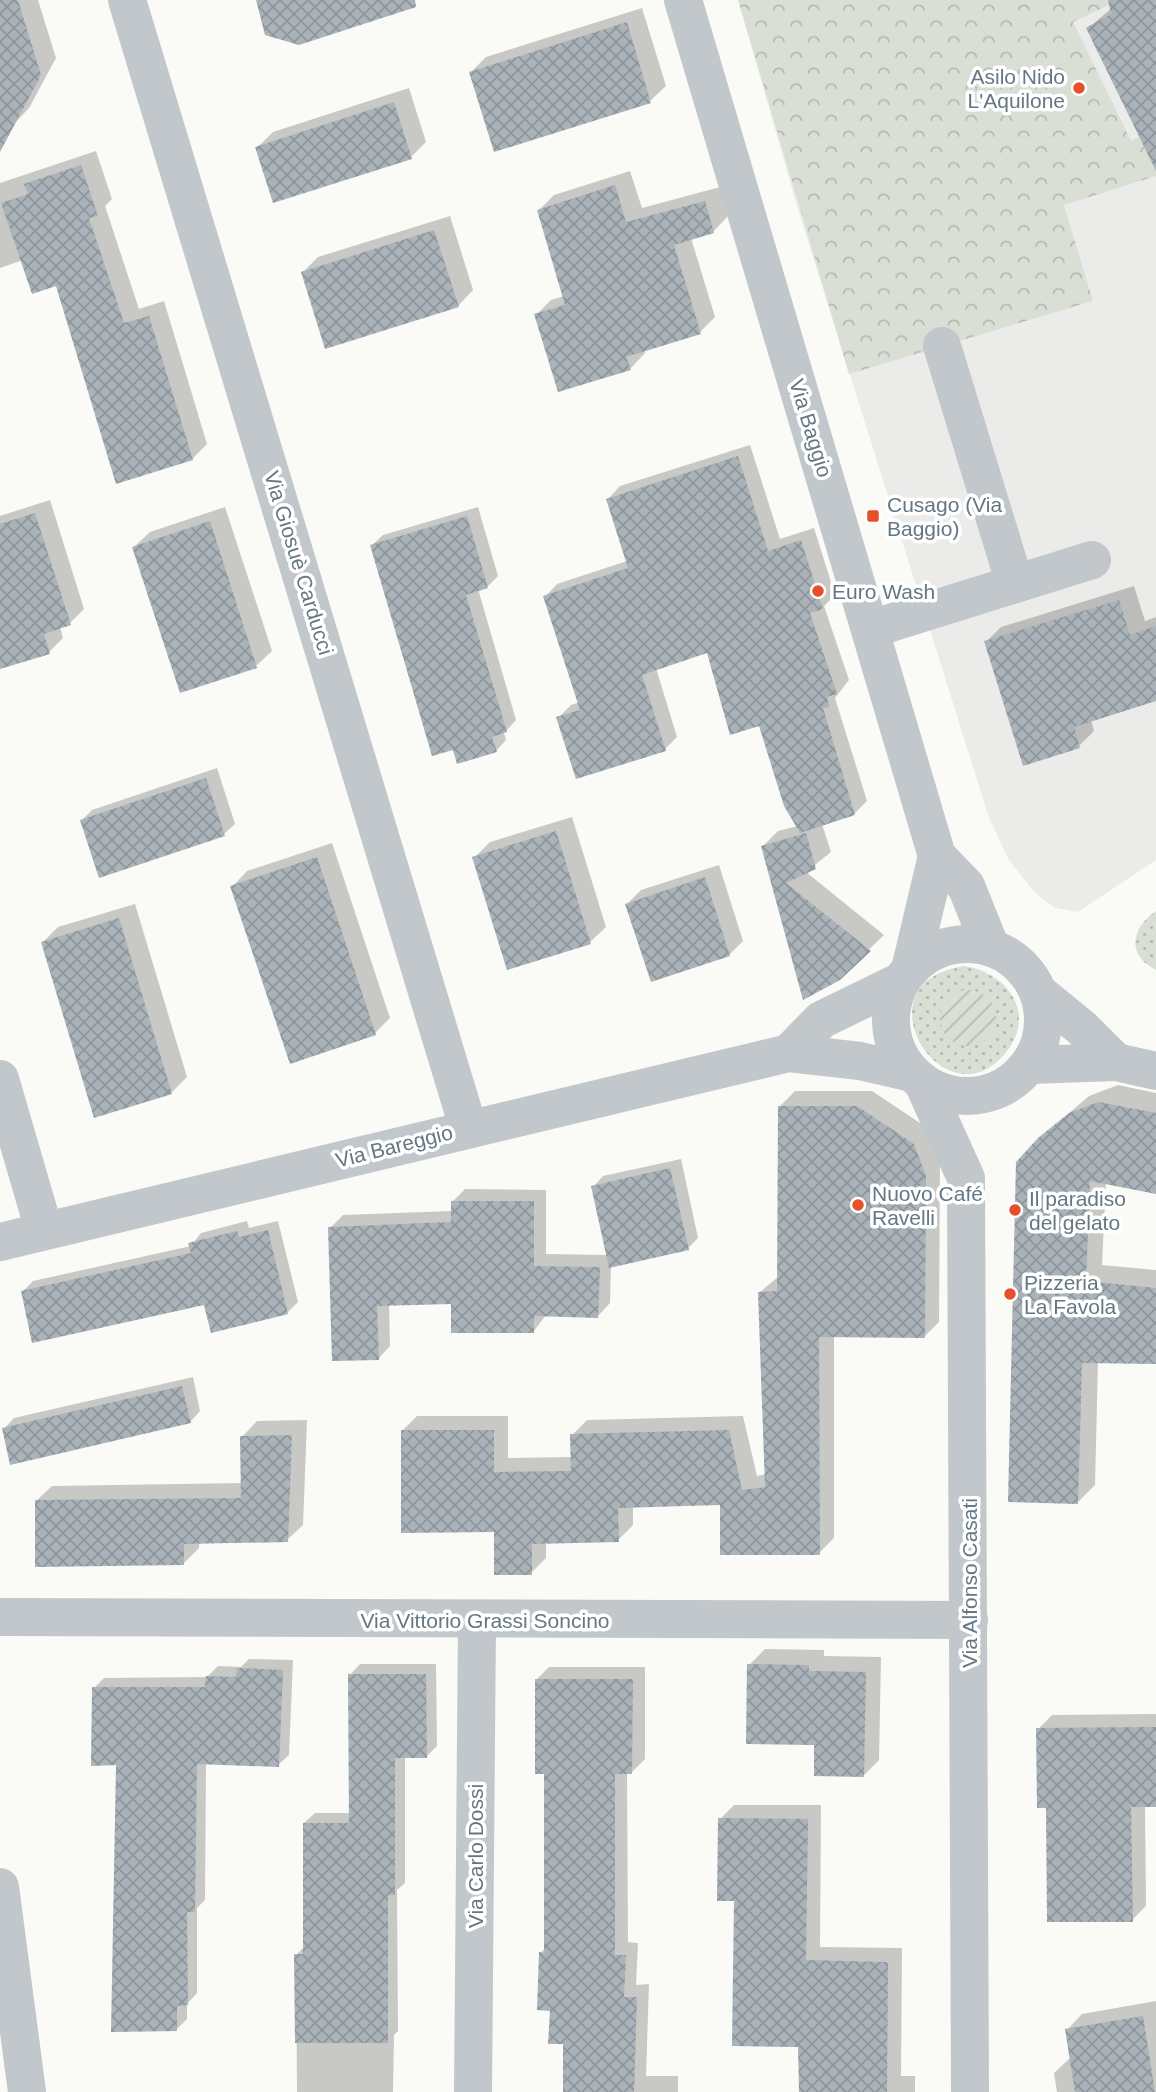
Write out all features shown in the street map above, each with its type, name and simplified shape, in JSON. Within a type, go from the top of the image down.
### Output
[{"type":"street","name":"Via Giosuè Carducci","points":[[127,0],[468,1127]]},
{"type":"street","name":"Via Baggio","points":[[683,0],[937,856],[966,886],[991,948]]},
{"type":"street","points":[[942,346],[1015,584]]},
{"type":"street","points":[[871,629],[1092,560]]},
{"type":"street","name":"Via Baggio","points":[[905,975],[937,856]]},
{"type":"street","points":[[789,1053],[821,1020],[905,975],[923,957],[947,946],[969,943],[991,948],[1021,966],[1039,993],[1083,1029],[1116,1062]]},
{"type":"street","points":[[905,975],[893,1000],[891,1027],[897,1053],[917,1078],[947,1095],[974,1097],[1011,1083],[1029,1065],[1037,1053],[1044,1027],[1039,993]]},
{"type":"street","name":"Via Bareggio","points":[[0,1242],[468,1127],[789,1053],[860,1061],[917,1078]]},
{"type":"street","points":[[1029,1065],[1116,1062],[1156,1071]]},
{"type":"street","name":"Via Alfonso Casati","points":[[917,1078],[965,1178],[970,1620],[970,2092]]},
{"type":"street","points":[[0,1079],[44,1230]]},
{"type":"street","name":"Via Vittorio Grassi Soncino","points":[[0,1618],[970,1620]]},
{"type":"street","name":"Via Carlo Dossi","points":[[473,2092],[477,1620]]},
{"type":"street","points":[[0,1887],[27,2092]]},
{"type":"shaded area","points":[[738,0],[1156,0],[1156,860],[1078,912],[1055,908],[1034,892],[1009,860],[989,818],[797,206]]},
{"type":"green space","points":[[738,0],[1108,0],[1109,5],[1073,22],[1131,141],[1144,134],[1156,142],[1156,176],[1064,205],[1093,301],[849,374]]},
{"type":"green space","points":[[1156,911],[1156,970],[1140,957],[1135,941],[1141,925]]},
{"type":"green space","points":[[964,966],[993,976],[1004,985],[1018,1009],[1019,1022],[1007,1051],[983,1071],[959,1073],[937,1063],[921,1044],[913,1021],[915,998],[931,978]]},
{"type":"green space","points":[[968,990],[979,992],[988,998],[994,1007],[994,1029],[988,1038],[979,1044],[968,1046],[957,1044],[948,1038],[942,1029],[940,1018],[942,1007],[948,998],[957,992]]},
{"type":"building","points":[[0,0],[18,0],[41,75],[0,152]]},
{"type":"building","points":[[256,0],[415,0],[416,7],[299,45],[265,35]]},
{"type":"building","points":[[1108,0],[1156,0],[1156,171],[1086,28],[1111,14]]},
{"type":"building","points":[[627,22],[651,103],[494,152],[469,72]]},
{"type":"building","points":[[394,102],[412,159],[273,203],[255,147]]},
{"type":"building","points":[[81,165],[98,216],[89,218],[124,323],[149,316],[193,460],[116,484],[56,286],[32,294],[1,203],[28,194],[24,184]]},
{"type":"building","points":[[615,185],[626,222],[705,201],[714,233],[674,245],[701,334],[626,357],[631,370],[558,392],[534,314],[565,305],[537,210]]},
{"type":"building","points":[[434,230],[459,307],[325,349],[301,272]]},
{"type":"building","points":[[738,456],[768,551],[801,540],[823,609],[810,613],[837,694],[827,697],[829,707],[823,708],[855,815],[800,833],[784,806],[759,726],[730,735],[707,653],[642,675],[666,751],[576,779],[556,717],[580,710],[543,596],[628,568],[606,499]]},
{"type":"building","points":[[35,513],[71,625],[44,634],[50,654],[0,669],[0,524]]},
{"type":"building","points":[[467,516],[488,588],[466,595],[507,732],[492,737],[497,752],[457,764],[453,750],[432,756],[370,545]]},
{"type":"building","points":[[210,521],[257,668],[180,693],[132,547]]},
{"type":"building","points":[[1119,600],[1130,635],[1156,626],[1156,701],[1074,727],[1080,748],[1023,766],[984,641]]},
{"type":"building","points":[[206,778],[225,836],[99,878],[80,820]]},
{"type":"building","points":[[556,831],[591,944],[507,970],[472,857]]},
{"type":"building","points":[[806,833],[816,869],[786,883],[871,951],[840,980],[803,1000],[761,846]]},
{"type":"building","points":[[317,857],[376,1035],[290,1064],[230,886]]},
{"type":"building","points":[[705,877],[730,956],[651,982],[625,904]]},
{"type":"building","points":[[119,918],[172,1094],[94,1118],[41,942]]},
{"type":"building","points":[[1099,1102],[1156,1113],[1156,1194],[1090,1181],[1086,1281],[1156,1288],[1156,1364],[1082,1363],[1078,1504],[1008,1502],[1016,1162],[1038,1138],[1069,1113]]},
{"type":"building","points":[[778,1106],[857,1106],[914,1144],[926,1176],[925,1338],[819,1337],[820,1555],[720,1555],[720,1505],[618,1508],[619,1542],[532,1544],[532,1575],[494,1575],[494,1532],[401,1533],[401,1430],[494,1430],[494,1472],[571,1471],[570,1434],[729,1430],[742,1490],[765,1487],[758,1292],[777,1291]]},
{"type":"building","points":[[670,1168],[689,1250],[609,1268],[591,1186]]},
{"type":"building","points":[[451,1201],[534,1201],[534,1266],[600,1267],[598,1318],[534,1316],[534,1333],[451,1333],[451,1304],[377,1306],[379,1360],[332,1361],[328,1227],[451,1222]]},
{"type":"building","points":[[268,1230],[288,1314],[211,1333],[204,1305],[32,1343],[21,1291],[191,1253],[188,1243],[237,1231],[239,1237]]},
{"type":"building","points":[[182,1386],[191,1423],[10,1465],[2,1428]]},
{"type":"building","points":[[292,1435],[288,1542],[184,1544],[184,1565],[35,1567],[35,1500],[241,1498],[240,1436]]},
{"type":"building","points":[[747,1664],[809,1665],[809,1671],[866,1672],[864,1777],[814,1776],[814,1745],[746,1744]]},
{"type":"building","points":[[237,1668],[283,1670],[279,1767],[197,1764],[195,1912],[187,1912],[188,2005],[177,2006],[177,2031],[111,2032],[116,1765],[91,1766],[92,1687],[205,1687],[206,1676],[236,1677]]},
{"type":"building","points":[[348,1674],[426,1674],[427,1758],[395,1758],[395,1895],[388,1895],[388,2043],[295,2043],[294,1954],[303,1954],[303,1823],[349,1823]]},
{"type":"building","points":[[535,1679],[633,1679],[632,1774],[615,1774],[615,1955],[626,1955],[624,1997],[637,1997],[634,2092],[563,2092],[563,2044],[548,2044],[550,2011],[537,2010],[539,1952],[544,1953],[544,1774],[535,1774]]},
{"type":"building","points":[[1156,1727],[1156,1807],[1131,1807],[1133,1922],[1047,1922],[1046,1808],[1037,1808],[1036,1728]]},
{"type":"building","points":[[718,1818],[808,1819],[806,1960],[888,1962],[887,2092],[799,2092],[798,2047],[732,2046],[734,1901],[717,1901]]},
{"type":"building","points":[[1143,2016],[1155,2092],[1075,2092],[1065,2029]]},
{"type":"place","name":"Asilo Nido L'Aquilone","points":[[1079,88]]},
{"type":"place","name":"Cusago (Via Baggio)","points":[[873,516]]},
{"type":"place","name":"Euro Wash","points":[[818,591]]},
{"type":"place","name":"Nuovo Café Ravelli","points":[[858,1205]]},
{"type":"place","name":"Il paradiso del gelato","points":[[1015,1210]]},
{"type":"place","name":"Pizzeria La Favola","points":[[1010,1294]]}]
